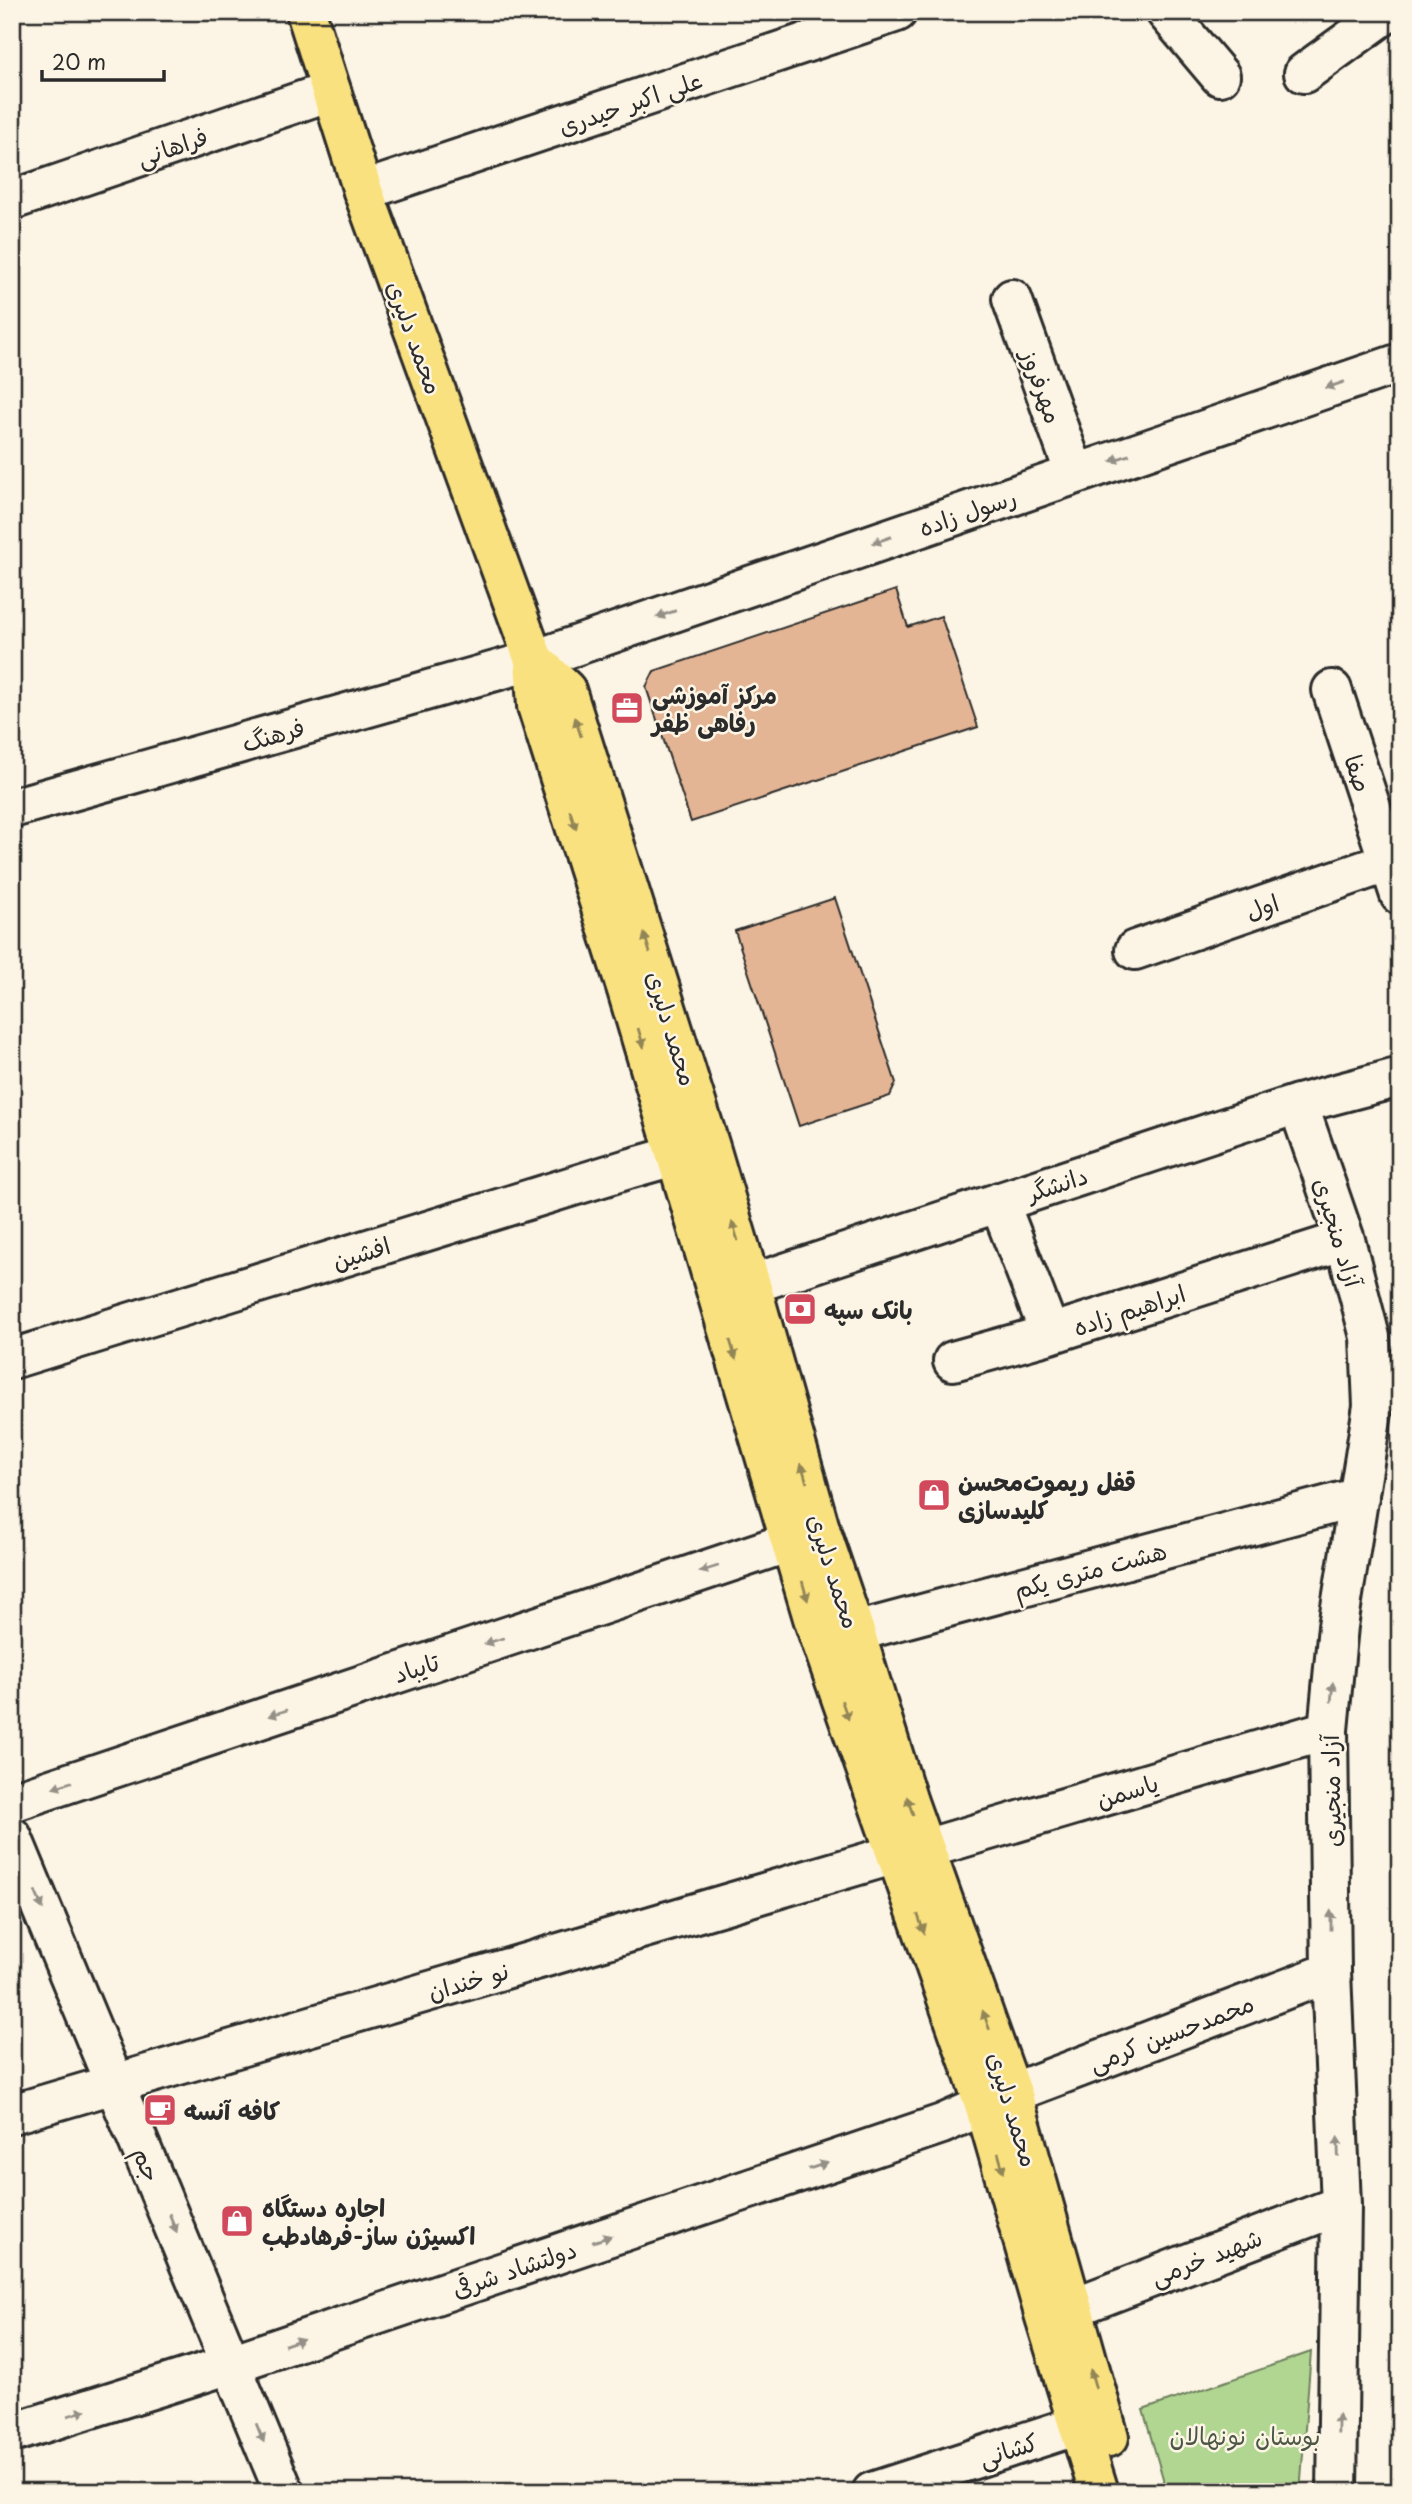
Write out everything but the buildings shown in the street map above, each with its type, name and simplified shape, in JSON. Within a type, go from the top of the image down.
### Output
[{"type":"main road","name":"محمد دلیری","points":[[306,12],[363,191],[534,660],[537,706],[627,990],[693,1151],[805,1535],[911,1852],[1072,2308],[1091,2421],[1099,2492]]},
{"type":"main road","name":"محمد دلیری","points":[[998,2099],[1045,2317],[1126,2492]]},
{"type":"street","name":"علی اکبر حیدری","points":[[363,191],[897,12]]},
{"type":"street","points":[[1166,12],[1220,76]]},
{"type":"street","points":[[1304,73],[1388,12]]},
{"type":"street","name":"فراهانی","points":[[12,200],[331,91]]},
{"type":"street","name":"مهرفروز","points":[[1012,299],[1075,474]]},
{"type":"street","name":"رسول زاده","points":[[534,660],[1075,474],[1396,375]]},
{"type":"street","name":"فرهنگ","points":[[12,808],[534,660]]},
{"type":"street","name":"صفا","points":[[1332,690],[1392,854]]},
{"type":"street","name":"اول","points":[[1135,950],[1392,854]]},
{"type":"street","name":"دانشگر","points":[[734,1290],[1298,1104],[1400,1077]]},
{"type":"street","name":"آزاد منجیری","points":[[1298,1104],[1345,1240],[1370,1337],[1373,1406],[1338,1626],[1328,1730],[1331,1972],[1341,2205],[1337,2492]]},
{"type":"street","name":"افشین","points":[[12,1359],[693,1151]]},
{"type":"street","name":"ابراهیم زاده","points":[[999,1202],[1050,1334],[1345,1240]]},
{"type":"street","points":[[953,1361],[1050,1334]]},
{"type":"street","name":"هشت متری یکم","points":[[839,1638],[1359,1497]]},
{"type":"street","name":"تایباد","points":[[12,1802],[805,1535]]},
{"type":"street","name":"یاسمن","points":[[911,1852],[1328,1730]]},
{"type":"street","name":"جم","points":[[12,1837],[284,2492]]},
{"type":"street","name":"نو خندان","points":[[12,2114],[911,1852]]},
{"type":"street","name":"محمدحسین کرمی","points":[[998,2099],[1331,1972]]},
{"type":"street","name":"دولتشاد شرقی","points":[[12,2433],[231,2364],[942,2124],[998,2099]]},
{"type":"street","name":"شهید خرمی","points":[[1072,2308],[1341,2205]]},
{"type":"street","name":"کشانی","points":[[872,2492],[1091,2421]]},
{"type":"green space","name":"بوستان نونهالان","points":[[1311,2352],[1300,2492],[1167,2492],[1143,2410]]},
{"type":"place","name":"مرکز آموزشی رفاهی ظفر","points":[[627,708]]},
{"type":"place","name":"بانک سپه","points":[[800,1309]]},
{"type":"place","name":"قفل ریموت‌محسن کلیدسازی","points":[[934,1495]]},
{"type":"place","name":"کافه آنسه","points":[[160,2110]]},
{"type":"place","name":"اجاره دستگاه اکسیژن ساز-فرهادطب","points":[[237,2221]]}]
